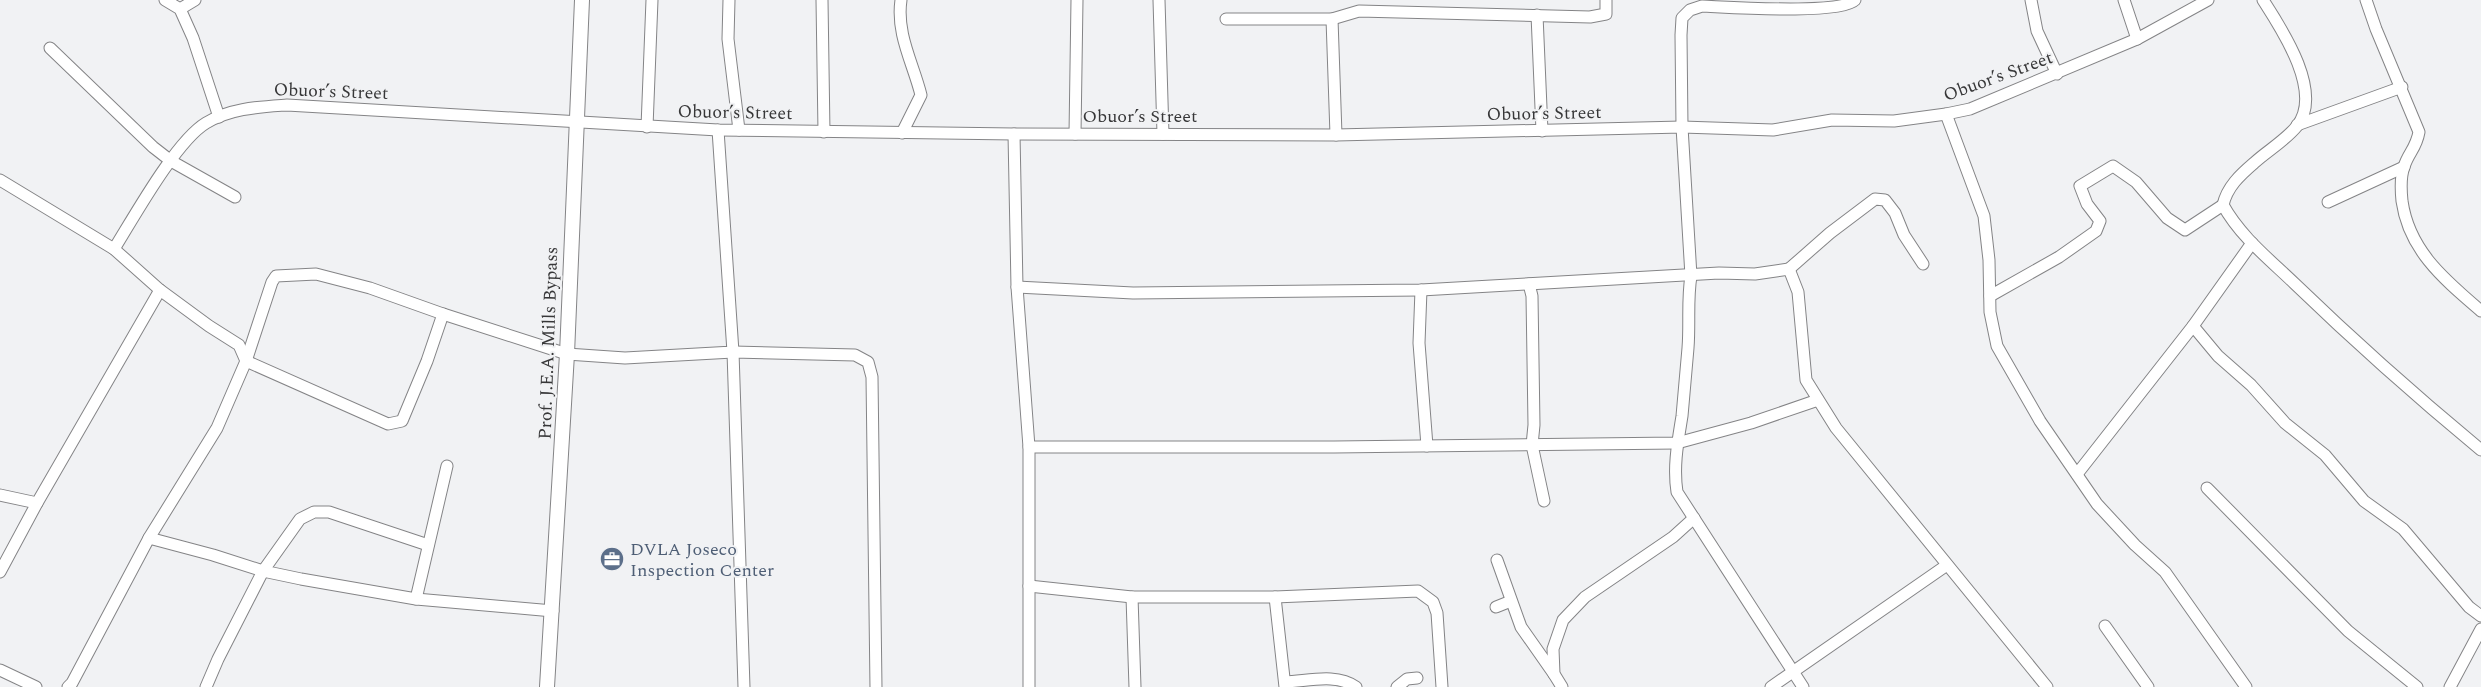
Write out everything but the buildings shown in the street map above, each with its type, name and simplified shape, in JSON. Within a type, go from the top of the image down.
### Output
[{"type":"street","points":[[165,0],[180,9],[193,38],[219,117]]},
{"type":"street","points":[[180,9],[196,0]]},
{"type":"street","name":"Prof. J.E.A. Mills Bypass","points":[[547,687],[567,354],[575,122],[582,0]]},
{"type":"street","points":[[647,127],[652,0]]},
{"type":"street","points":[[729,0],[728,39],[738,130]]},
{"type":"street","points":[[822,0],[824,132]]},
{"type":"street","points":[[901,0],[902,32],[908,60],[922,94],[902,133]]},
{"type":"street","points":[[1075,134],[1077,0]]},
{"type":"street","points":[[1159,0],[1163,134]]},
{"type":"street","points":[[1226,19],[1332,20],[1359,11],[1590,17],[1606,14],[1606,0]]},
{"type":"street","points":[[1804,687],[1677,492],[1675,480],[1676,443],[1685,378],[1688,339],[1688,296],[1692,276],[1682,127],[1682,18],[1690,10],[1702,6],[1796,9],[1828,7],[1853,3],[1855,0]]},
{"type":"street","points":[[2031,0],[2038,31],[2056,74]]},
{"type":"street","points":[[2124,0],[2137,38]]},
{"type":"street","name":"Obuor’s Street","points":[[114,249],[171,161],[194,132],[219,117],[243,108],[287,105],[647,127],[824,132],[1336,134],[1682,127],[1773,130],[1832,120],[1894,121],[1946,114],[1970,108],[2056,74],[2137,38],[2208,0]]},
{"type":"street","points":[[2263,0],[2294,50],[2301,71],[2304,96],[2303,113],[2297,125]]},
{"type":"street","points":[[2366,0],[2376,29],[2419,132],[2417,145],[2404,167],[2401,192],[2405,219],[2420,251],[2440,277],[2481,311]]},
{"type":"street","points":[[1537,15],[1542,131]]},
{"type":"street","points":[[1332,20],[1336,134]]},
{"type":"street","points":[[50,48],[171,161],[235,197]]},
{"type":"street","points":[[2402,88],[2297,125],[2240,175],[2224,198],[2223,205],[2230,219],[2321,308],[2481,450]]},
{"type":"street","points":[[1946,114],[1984,216],[1989,260],[1990,312],[1997,346],[2040,422],[2097,504],[2135,545],[2165,572],[2246,687]]},
{"type":"street","points":[[718,130],[733,352],[744,687]]},
{"type":"street","points":[[1014,134],[1017,287],[1029,447],[1030,687]]},
{"type":"street","points":[[1990,296],[2059,257],[2096,230],[2100,220],[2087,204],[2080,186],[2113,166],[2136,182],[2166,218],[2185,230],[2196,225],[2223,205]]},
{"type":"street","points":[[2328,202],[2404,167]]},
{"type":"street","points":[[0,180],[114,249],[160,290],[209,326],[239,345],[246,361],[388,424],[402,421],[427,361],[443,314]]},
{"type":"street","points":[[1017,287],[1133,293],[1421,290],[1692,276],[1719,272],[1754,274],[1789,269],[1830,233],[1875,199],[1885,200],[1895,213],[1904,235],[1922,264]]},
{"type":"street","points":[[2077,474],[2192,326],[2252,242]]},
{"type":"street","points":[[1789,269],[1798,292],[1803,336],[1803,364],[1806,380],[1818,400],[1836,428],[2046,687]]},
{"type":"street","points":[[68,687],[72,683],[149,538],[217,428],[246,361],[272,282],[276,276],[282,274],[316,274],[370,288],[567,354],[625,358],[733,352],[855,354],[868,362],[872,377],[876,687]]},
{"type":"street","points":[[1529,284],[1532,296],[1534,425],[1532,445],[1544,501]]},
{"type":"street","points":[[0,572],[37,503],[160,290]]},
{"type":"street","points":[[1421,290],[1419,343],[1427,446]]},
{"type":"street","points":[[2192,326],[2218,356],[2251,385],[2285,423],[2325,455],[2364,501],[2403,529],[2469,607],[2481,616]]},
{"type":"street","points":[[1029,447],[1676,443],[1751,423],[1818,400]]},
{"type":"street","points":[[416,599],[447,466]]},
{"type":"street","points":[[2207,488],[2348,631],[2417,687]]},
{"type":"street","points":[[0,495],[37,503]]},
{"type":"street","points":[[206,687],[218,659],[264,571],[300,519],[314,512],[329,512],[428,544]]},
{"type":"street","points":[[1554,674],[1553,649],[1563,620],[1585,597],[1673,537],[1694,518]]},
{"type":"street","points":[[149,538],[264,571],[416,599],[553,612]]},
{"type":"street","points":[[1497,560],[1520,627],[1562,687]]},
{"type":"street","points":[[1772,687],[1946,565]]},
{"type":"street","points":[[1030,586],[1132,597],[1275,597],[1418,591],[1433,602],[1437,613],[1442,687]]},
{"type":"street","points":[[1132,597],[1135,687]]},
{"type":"street","points":[[1275,597],[1285,684],[1330,678],[1347,681],[1356,687]]},
{"type":"street","points":[[1496,607],[1511,601]]},
{"type":"street","points":[[2105,626],[2148,687]]},
{"type":"street","points":[[2450,687],[2481,629]]},
{"type":"street","points":[[0,670],[36,687]]},
{"type":"street","points":[[1397,687],[1407,679],[1417,678]]},
{"type":"place","name":"DVLA Joseco Inspection Center","points":[[612,559]]}]
